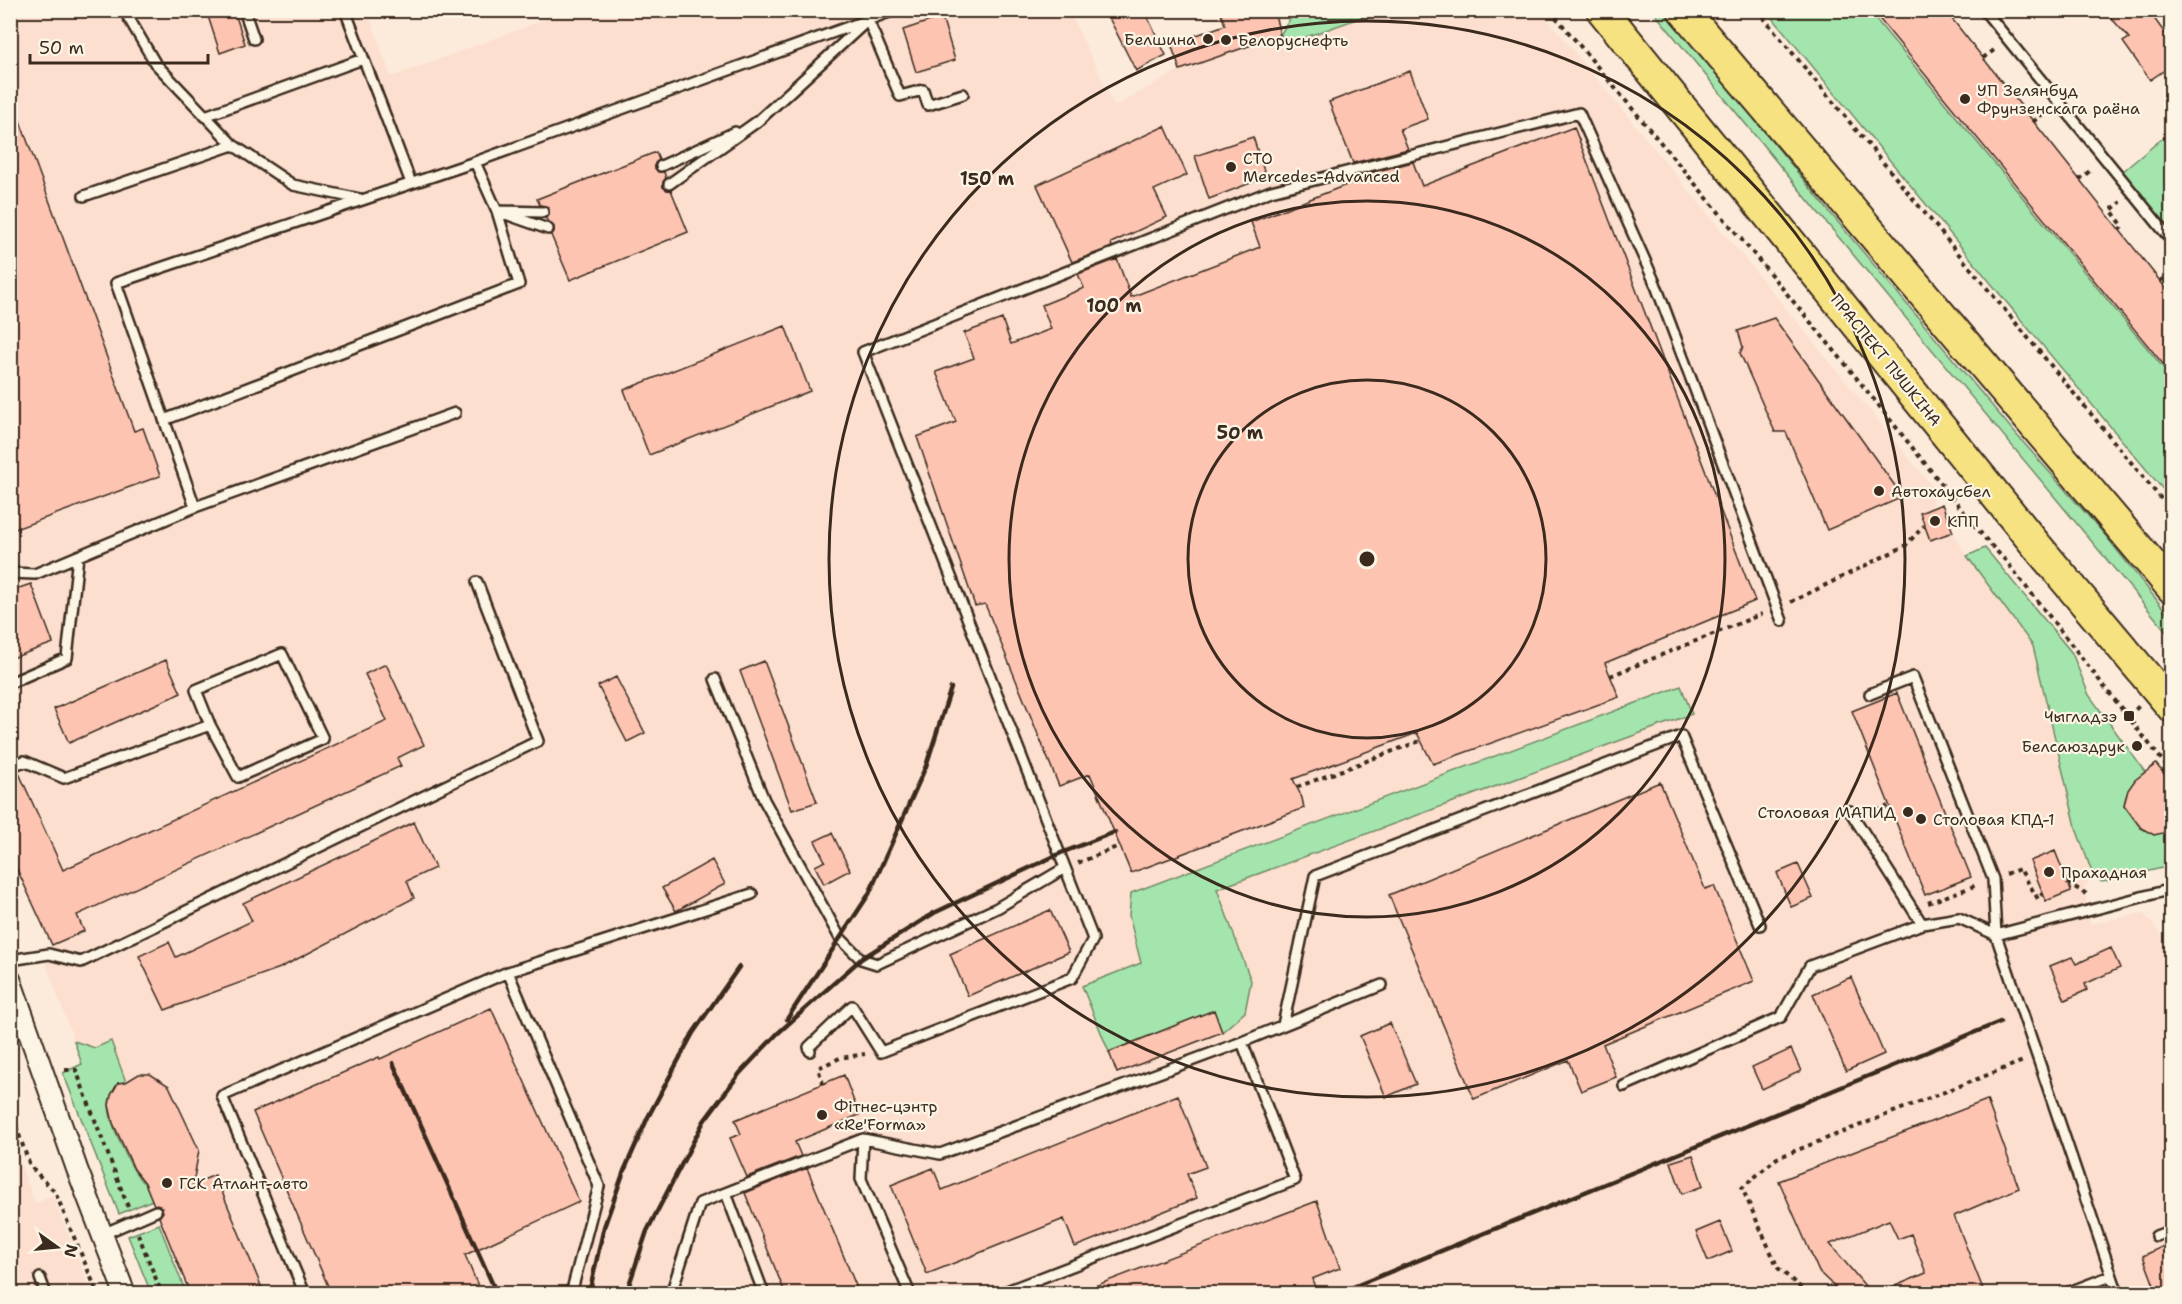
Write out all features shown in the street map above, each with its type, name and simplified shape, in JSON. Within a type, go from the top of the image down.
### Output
[{"type":"main road","name":"ПРАСПЕКТ ПУШКІНА","points":[[1602,10],[2036,545],[2172,707]]},
{"type":"main road","points":[[1683,10],[2172,588]]},
{"type":"street","points":[[10,979],[77,1168],[125,1293]]},
{"type":"lane","points":[[123,10],[155,63],[233,145],[292,185],[363,199]]},
{"type":"lane","points":[[243,10],[254,39]]},
{"type":"lane","points":[[345,10],[411,183]]},
{"type":"lane","points":[[195,507],[116,283],[475,162],[895,10]]},
{"type":"lane","points":[[1984,10],[2172,241]]},
{"type":"lane","points":[[868,20],[900,96],[923,90],[928,105],[963,94]]},
{"type":"lane","points":[[669,184],[758,121],[868,20]]},
{"type":"lane","points":[[205,116],[363,59]]},
{"type":"lane","points":[[810,1051],[809,1047],[852,1006],[881,1052],[1072,978],[1094,939],[863,352],[1271,191],[1579,113],[1655,283],[1782,621]]},
{"type":"lane","points":[[661,166],[758,121]]},
{"type":"lane","points":[[84,196],[233,145]]},
{"type":"lane","points":[[164,420],[519,284],[496,211],[475,162]]},
{"type":"lane","points":[[496,211],[543,212]]},
{"type":"lane","points":[[496,211],[548,229]]},
{"type":"lane","points":[[10,573],[35,574],[195,507],[455,413]]},
{"type":"lane","points":[[10,683],[67,658],[78,556]]},
{"type":"lane","points":[[10,960],[49,954],[81,962],[538,741],[477,582]]},
{"type":"lane","points":[[282,654],[323,739],[238,777],[210,725],[196,690],[282,654]]},
{"type":"lane","points":[[1870,694],[1913,677],[1993,879],[1996,935],[2118,1293]]},
{"type":"lane","points":[[715,679],[764,800],[840,938],[861,959],[877,964],[997,908],[1065,868]]},
{"type":"lane","points":[[10,767],[24,761],[64,777],[210,725]]},
{"type":"lane","points":[[1283,1025],[1315,876],[1681,736],[1760,925]]},
{"type":"lane","points":[[1850,811],[1922,924]]},
{"type":"lane","points":[[1624,1086],[1781,1017],[1810,966],[1922,924],[1959,918],[1996,935],[2172,889]]},
{"type":"lane","points":[[305,1293],[222,1096],[508,972],[752,894]]},
{"type":"lane","points":[[508,972],[599,1186],[571,1293]]},
{"type":"lane","points":[[671,1293],[700,1203],[863,1139],[940,1154],[1242,1042],[1382,985]]},
{"type":"lane","points":[[999,1293],[1295,1180],[1242,1042]]},
{"type":"lane","points":[[863,1139],[861,1179],[910,1293]]},
{"type":"lane","points":[[726,1193],[764,1293]]},
{"type":"lane","points":[[103,1234],[156,1211]]},
{"type":"lane","points":[[2156,1236],[2172,1230]]},
{"type":"lane","points":[[2064,1293],[2111,1276]]},
{"type":"lane","points":[[40,1278],[46,1293]]},
{"type":"path","points":[[1550,10],[1843,361],[2129,716],[2172,773]]},
{"type":"path","points":[[1757,10],[2172,512]]},
{"type":"path","points":[[1983,58],[2000,45]]},
{"type":"path","points":[[2033,122],[2050,108]]},
{"type":"path","points":[[2079,180],[2097,165]]},
{"type":"path","points":[[2119,230],[2123,225],[2110,210],[2124,199]]},
{"type":"path","points":[[2160,281],[2172,272]]},
{"type":"path","points":[[1946,516],[1968,516]]},
{"type":"path","points":[[1296,787],[1420,741]]},
{"type":"path","points":[[2162,772],[2167,768]]},
{"type":"path","points":[[1878,824],[1874,813],[1888,806]]},
{"type":"path","points":[[1065,868],[1119,846]]},
{"type":"path","points":[[1922,905],[2020,869],[2038,899],[2043,893]]},
{"type":"path","points":[[823,1084],[818,1068],[840,1058],[881,1052]]},
{"type":"path","points":[[1808,1293],[1778,1268],[1743,1188],[1777,1158],[2036,1056]]},
{"type":"path","points":[[76,1070],[162,1293]]},
{"type":"path","points":[[10,1109],[30,1166],[55,1192],[98,1293]]},
{"type":"shaded area","points":[[10,11],[368,11],[391,77],[568,11],[1069,11],[1115,106],[1180,70],[1280,35],[1295,41],[1379,11],[1541,11],[1932,486],[1932,508],[1953,532],[1967,556],[2033,646],[2077,831],[2093,875],[2083,890],[2090,924],[2143,913],[2162,935],[2171,933],[2171,1293],[190,1293],[152,1201],[166,1194],[142,1181],[113,1123],[109,1105],[118,1083],[112,1041],[95,1048],[74,1041],[46,964],[52,945],[11,854]]},
{"type":"shaded area","points":[[10,1134],[35,1204],[52,1195],[92,1293],[11,1293]]},
{"type":"green space","points":[[1295,11],[1379,11],[1295,41],[1280,35]]},
{"type":"green space","points":[[1653,11],[1667,11],[1832,215],[2015,433],[2105,535],[2171,618],[2171,637],[1821,216]]},
{"type":"green space","points":[[1767,11],[1869,11],[2171,377],[2171,499],[2022,321]]},
{"type":"green space","points":[[2171,131],[2171,230],[2122,172]]},
{"type":"green space","points":[[1985,548],[2072,653],[2089,695],[2145,772],[2131,786],[2124,805],[2138,824],[2148,831],[2161,833],[2171,831],[2171,866],[2102,882],[2093,875],[2077,831],[2033,646],[1967,556]]},
{"type":"green space","points":[[1681,686],[1692,714],[1217,889],[1251,981],[1245,1012],[1222,1032],[1213,1011],[1109,1052],[1082,986],[1141,963],[1129,916],[1131,893]]},
{"type":"green space","points":[[74,1041],[95,1048],[111,1041],[126,1082],[118,1083],[109,1101],[116,1132],[137,1175],[150,1187],[167,1194],[119,1214],[63,1073],[82,1064]]},
{"type":"green space","points":[[159,1224],[186,1293],[151,1293],[128,1236]]},
{"type":"building","points":[[206,10],[234,10],[245,44],[220,53]]},
{"type":"building","points":[[1105,10],[1144,10],[1166,55],[1136,71]]},
{"type":"building","name":"Белоруснефть","points":[[1220,10],[1274,10],[1280,35],[1180,70],[1171,44],[1225,25]]},
{"type":"building","points":[[1872,10],[1945,10],[2172,296],[2172,375]]},
{"type":"building","points":[[2104,10],[2148,10],[2172,43],[2172,65],[2150,80],[2123,42],[2129,38]]},
{"type":"building","points":[[942,17],[955,60],[916,72],[903,30]]},
{"type":"building","points":[[1410,71],[1428,119],[1400,129],[1408,149],[1353,163],[1329,102]]},
{"type":"building","points":[[10,102],[13,102],[134,431],[143,428],[160,476],[10,531]]},
{"type":"building","points":[[1165,126],[1187,175],[1154,190],[1167,217],[1111,243],[1112,247],[1072,262],[1037,185]]},
{"type":"building","points":[[1574,127],[1755,601],[1605,663],[1619,697],[1433,764],[1417,733],[1293,779],[1304,808],[1131,873],[1090,774],[1059,786],[985,604],[975,606],[917,437],[956,422],[936,372],[974,358],[964,333],[1002,319],[1011,344],[1051,329],[1042,305],[1084,288],[1078,274],[1117,259],[1131,297],[1260,247],[1251,222],[1359,180],[1358,176],[1413,162],[1422,186]]},
{"type":"building","name":"СТО Mercedes-Advanced","points":[[1253,137],[1266,177],[1209,199],[1195,156]]},
{"type":"building","points":[[656,152],[659,160],[655,163],[655,168],[658,172],[664,172],[666,178],[663,187],[671,190],[688,232],[570,280],[551,235],[554,227],[545,218],[549,215],[549,209],[540,205],[537,199]]},
{"type":"building","points":[[1774,318],[1903,497],[1827,530],[1786,432],[1775,432],[1740,353],[1743,347],[1738,331]]},
{"type":"building","points":[[785,326],[810,391],[649,455],[624,390]]},
{"type":"building","name":"КПП","points":[[1942,504],[1953,532],[1930,540],[1920,513]]},
{"type":"building","points":[[31,584],[53,643],[10,659],[10,591]]},
{"type":"building","points":[[166,660],[181,693],[69,743],[54,709]]},
{"type":"building","points":[[764,661],[817,802],[792,810],[740,671]]},
{"type":"building","points":[[386,664],[424,745],[397,758],[401,766],[77,915],[84,931],[52,945],[10,854],[10,774],[18,771],[63,870],[387,721],[365,674]]},
{"type":"building","points":[[616,677],[645,733],[627,742],[598,686]]},
{"type":"building","name":"Столовая КПД-1","points":[[1897,693],[1971,877],[1925,895],[1852,711]]},
{"type":"building","points":[[2156,764],[2172,783],[2172,831],[2154,835],[2141,828],[2124,805],[2128,790],[2135,780]]},
{"type":"building","points":[[1660,782],[1705,889],[1714,886],[1754,981],[1603,1044],[1616,1077],[1581,1091],[1568,1060],[1474,1099],[1389,895]]},
{"type":"building","points":[[414,822],[435,868],[407,881],[414,898],[280,968],[165,1010],[139,956],[169,942],[176,957],[252,921],[243,903]]},
{"type":"building","points":[[832,833],[850,870],[824,884],[815,866],[825,861],[815,841]]},
{"type":"building","name":"Прахадная","points":[[2055,851],[2071,891],[2046,901],[2030,861]]},
{"type":"building","points":[[712,860],[725,884],[676,911],[662,888]]},
{"type":"building","points":[[1798,864],[1813,898],[1791,907],[1777,873]]},
{"type":"building","points":[[1050,910],[1069,952],[968,996],[950,954]]},
{"type":"building","points":[[2111,948],[2120,968],[2085,984],[2087,990],[2065,1000],[2050,966],[2072,957],[2076,964]]},
{"type":"building","points":[[1851,977],[1884,1054],[1846,1071],[1813,994]]},
{"type":"building","points":[[491,1008],[579,1202],[465,1255],[481,1293],[331,1293],[253,1112],[379,1057],[380,1059]]},
{"type":"building","points":[[1214,1010],[1222,1032],[1117,1073],[1109,1052]]},
{"type":"building","points":[[1390,1023],[1416,1084],[1386,1097],[1360,1036]]},
{"type":"building","points":[[1791,1049],[1801,1071],[1762,1089],[1752,1067]]},
{"type":"building","name":"ГСК Атлант-авто","points":[[139,1074],[150,1074],[169,1086],[199,1150],[193,1184],[215,1175],[264,1293],[190,1293],[159,1217],[163,1212],[162,1208],[157,1204],[154,1205],[113,1123],[109,1105],[111,1095],[118,1083],[126,1082]]},
{"type":"building","points":[[844,1075],[859,1115],[795,1142],[801,1156],[747,1177],[730,1138],[741,1134],[735,1120]]},
{"type":"building","points":[[1178,1095],[1206,1167],[1187,1174],[1197,1198],[1075,1247],[1064,1219],[927,1274],[891,1185],[933,1168],[942,1190]]},
{"type":"building","points":[[1987,1100],[2019,1188],[1954,1216],[1983,1289],[1971,1293],[1879,1293],[1926,1273],[1911,1234],[1898,1239],[1889,1220],[1830,1244],[1871,1293],[1841,1293],[1819,1272],[1779,1181]]},
{"type":"building","points":[[1693,1155],[1703,1186],[1682,1194],[1671,1162]]},
{"type":"building","points":[[807,1168],[859,1293],[785,1293],[745,1193]]},
{"type":"building","points":[[1317,1201],[1340,1268],[1312,1279],[1317,1293],[1079,1292]]},
{"type":"building","points":[[1720,1222],[1732,1251],[1708,1261],[1696,1232]]},
{"type":"building","points":[[2172,1242],[2172,1293],[2157,1293],[2143,1256]]},
{"type":"railway","points":[[787,1019],[869,894],[926,766],[951,688]]},
{"type":"railway","points":[[626,1294],[647,1231],[704,1121],[740,1073],[777,1034],[861,959],[934,913],[1061,853],[1115,832]]},
{"type":"railway","points":[[589,1294],[604,1227],[624,1171],[648,1117],[693,1033],[739,967]]},
{"type":"railway","points":[[1336,1294],[2000,1022]]},
{"type":"railway","points":[[393,1063],[497,1294]]},
{"type":"place","name":"Белшина","points":[[1208,39]]},
{"type":"place","name":"Белоруснефть","points":[[1226,40]]},
{"type":"place","name":"УП Зелянбуд Фрунзенскага раёна","points":[[1965,99]]},
{"type":"place","name":"СТО Mercedes-Advanced","points":[[1231,167]]},
{"type":"place","name":"Автохаусбел","points":[[1879,491]]},
{"type":"place","name":"КПП","points":[[1935,521]]},
{"type":"place","name":"Чыгладзэ","points":[[2129,716]]},
{"type":"place","name":"Белсаюздрук","points":[[2137,746]]},
{"type":"place","name":"Столовая МАПИД","points":[[1908,812]]},
{"type":"place","name":"Столовая КПД-1","points":[[1921,819]]},
{"type":"place","name":"Прахадная","points":[[2049,872]]},
{"type":"place","name":"Фітнес-цэнтр «Re'Forma»","points":[[822,1115]]},
{"type":"place","name":"ГСК Атлант-авто","points":[[167,1183]]}]
